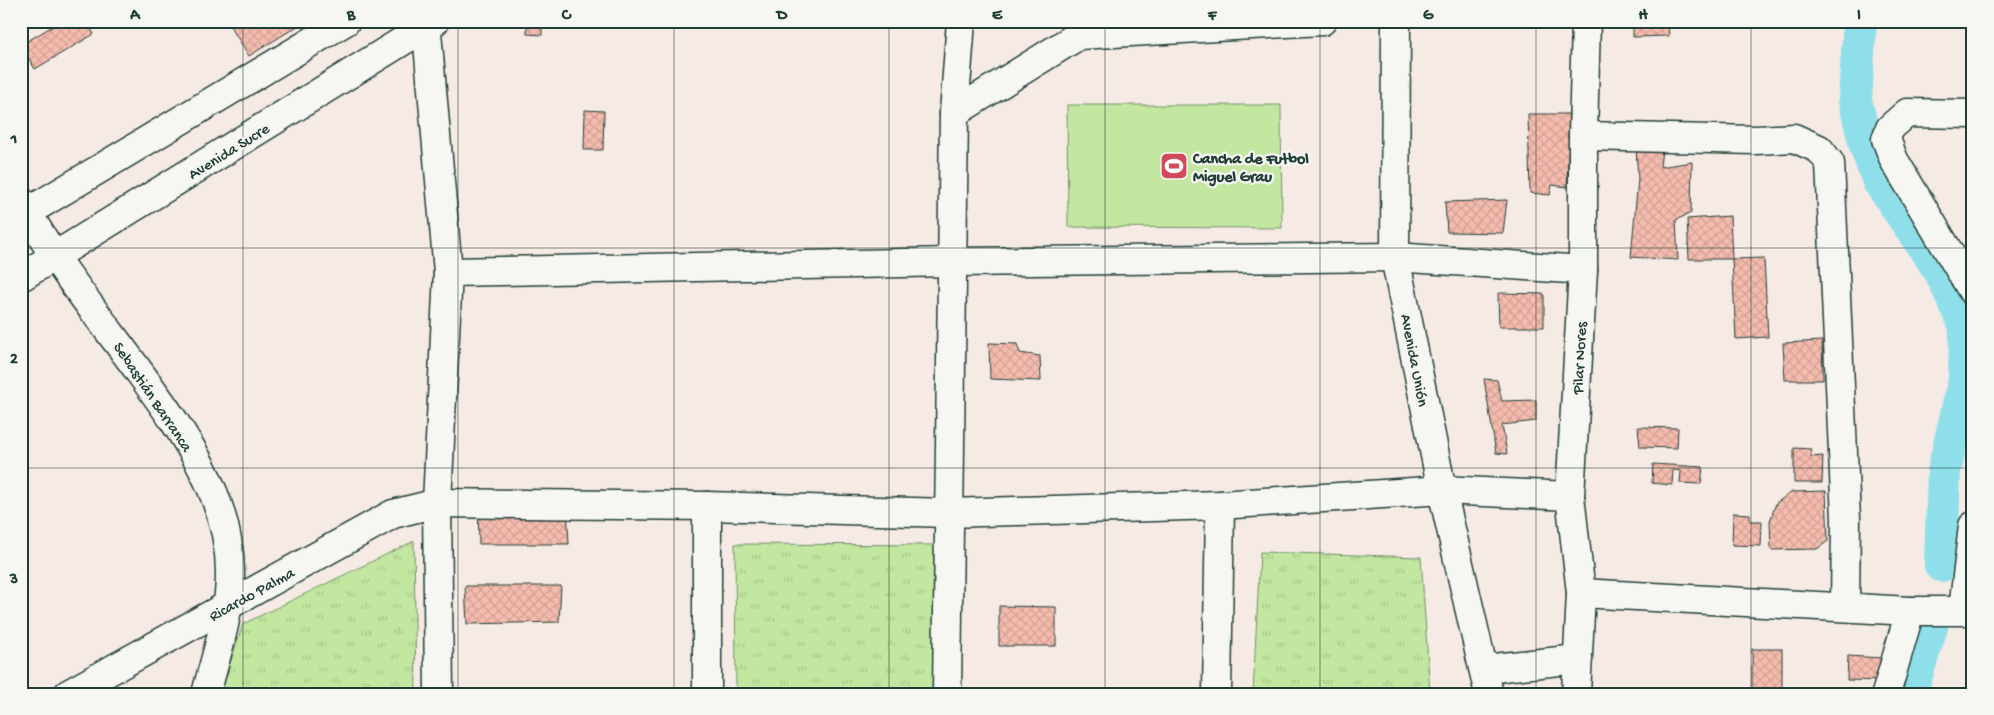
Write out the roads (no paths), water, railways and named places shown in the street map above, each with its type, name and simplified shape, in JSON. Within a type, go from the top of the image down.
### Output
[{"type":"street","points":[[23,210],[346,21]]},
{"type":"street","points":[[948,694],[948,513],[954,113],[961,21]]},
{"type":"street","points":[[954,113],[1088,28],[1322,21]]},
{"type":"street","name":"Avenida Unión","points":[[1396,21],[1395,257],[1442,490],[1487,682]]},
{"type":"street","name":"Pilar Nores","points":[[1576,694],[1580,592],[1570,496],[1583,270],[1583,136],[1586,21]]},
{"type":"street","points":[[429,23],[448,272],[437,503],[439,694]]},
{"type":"street","name":"Avenida Sucre","points":[[21,277],[429,23]]},
{"type":"street","points":[[1973,114],[1907,113],[1890,128],[1886,139],[1894,160],[1973,292]]},
{"type":"street","points":[[1583,136],[1756,140],[1794,138],[1819,149],[1830,163],[1846,519],[1845,607]]},
{"type":"street","name":"Sebastián Barranca","points":[[23,210],[174,421],[208,479],[227,531],[230,575],[228,606],[206,694]]},
{"type":"street","points":[[448,272],[952,262],[1395,257],[1583,270]]},
{"type":"street","name":"Ricardo Palma","points":[[68,694],[393,514],[437,503],[707,506],[948,513],[1220,505],[1442,490],[1570,496]]},
{"type":"street","points":[[1217,694],[1220,505]]},
{"type":"street","points":[[707,506],[707,694]]},
{"type":"street","points":[[1580,592],[1910,611],[1968,610],[1973,526]]},
{"type":"street","points":[[1886,694],[1910,611]]},
{"type":"street","points":[[1487,682],[1578,659]]},
{"type":"waterway","points":[[1860,21],[1855,100],[1866,146],[1879,181],[1941,272],[1966,327],[1965,379],[1944,471],[1941,565]]},
{"type":"waterway","points":[[1910,694],[1931,627]]},
{"type":"place","name":"Cancha de Futbol Miguel Grau","points":[[1174,166]]}]
